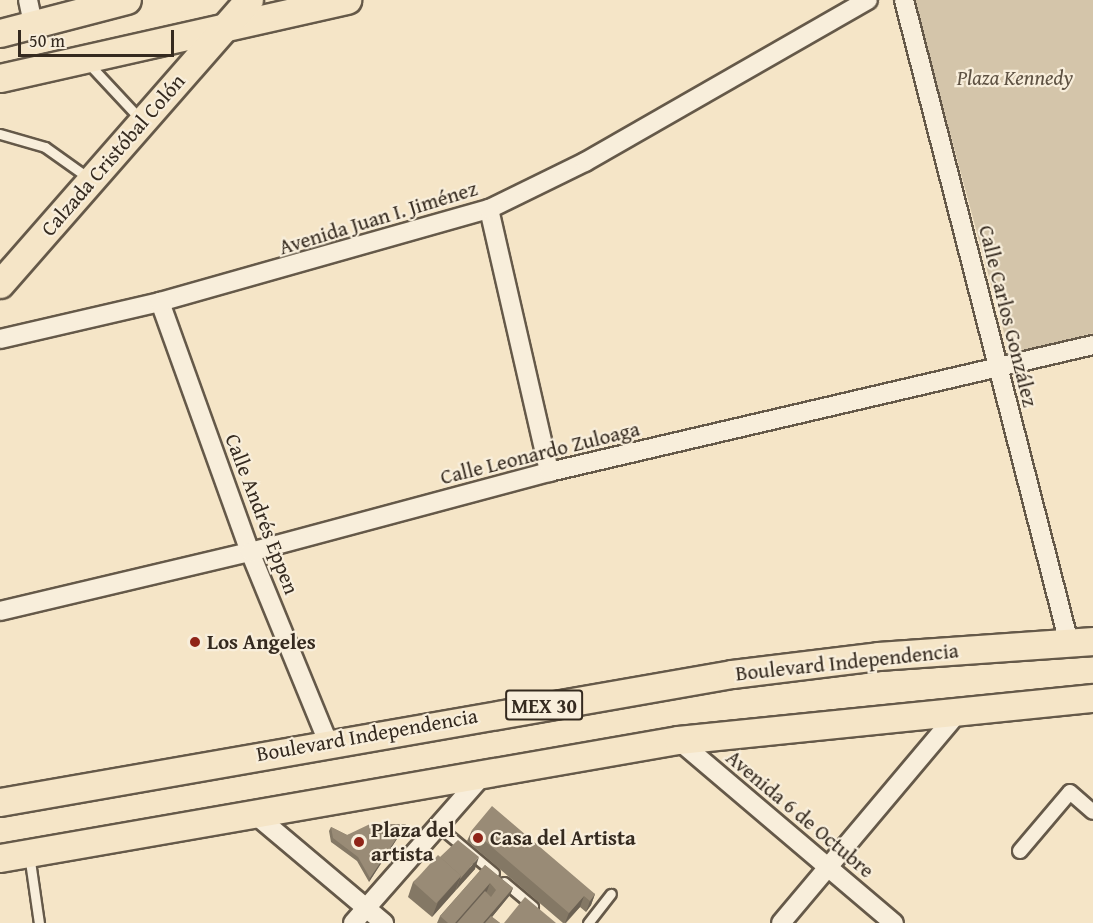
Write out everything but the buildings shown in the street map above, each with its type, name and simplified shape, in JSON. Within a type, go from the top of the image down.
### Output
[{"type":"main road","points":[[0,33],[31,12],[127,0]]},
{"type":"main road","name":"Calzada Cristóbal Colón","points":[[0,284],[249,0]]},
{"type":"main road","points":[[0,78],[226,26],[298,5],[347,0]]},
{"type":"main road","name":"Boulevard Independencia","points":[[0,802],[327,740],[732,674],[878,656],[1081,642]]},
{"type":"main road","points":[[0,858],[251,811],[678,740],[961,709],[1093,698]]},
{"type":"street","name":"Avenida Juan I. Jiménez","points":[[0,339],[160,302],[489,209],[585,162],[868,0]]},
{"type":"street","name":"Calle Carlos González","points":[[904,0],[999,370],[1081,642]]},
{"type":"street","points":[[489,209],[549,472]]},
{"type":"street","name":"Calle Andrés Eppen","points":[[160,302],[250,552],[327,740]]},
{"type":"street","name":"Calle Leonardo Zuloaga","points":[[0,611],[250,552],[549,472],[999,370],[1093,345]]},
{"type":"street","points":[[781,923],[961,709]]},
{"type":"street","name":"Avenida 6 de Octubre","points":[[678,740],[894,923]]},
{"type":"street","points":[[353,923],[484,773]]},
{"type":"street","points":[[1020,851],[1070,792],[1093,812]]},
{"type":"street","points":[[251,811],[384,923]]},
{"type":"lane","points":[[85,60],[142,122]]},
{"type":"lane","points":[[0,134],[45,147],[91,180]]},
{"type":"lane","points":[[438,826],[545,916]]},
{"type":"lane","points":[[28,853],[39,923]]},
{"type":"lane","points":[[588,923],[611,894]]},
{"type":"green space","name":"Plaza Kennedy","points":[[914,0],[1093,0],[1093,333],[1024,351],[1006,340]]},
{"type":"place","name":"Los Angeles","points":[[195,642]]},
{"type":"place","name":"Casa del Artista","points":[[478,838]]},
{"type":"place","name":"Plaza del artista","points":[[359,842]]}]
